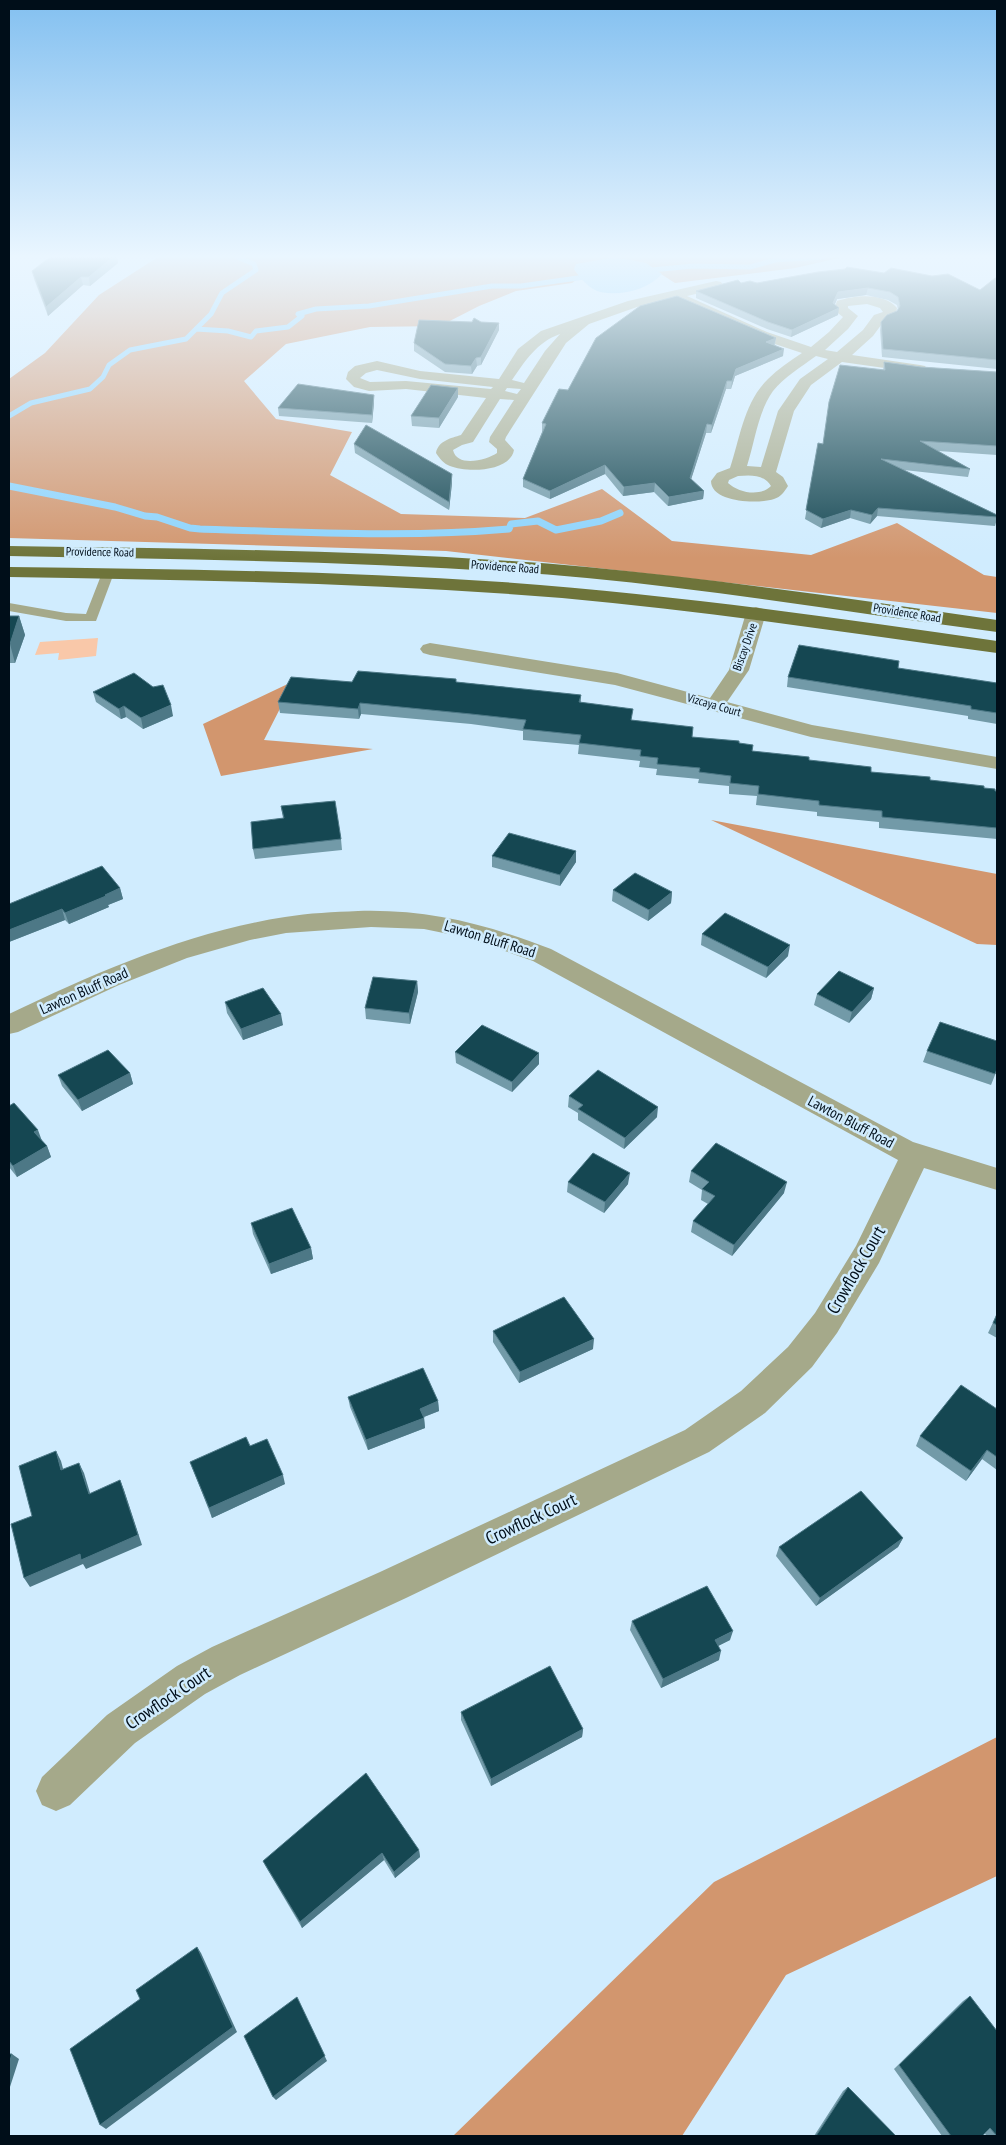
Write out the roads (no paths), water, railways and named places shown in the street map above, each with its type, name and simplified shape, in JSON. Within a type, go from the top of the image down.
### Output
[{"type":"main road","name":"Providence Road","points":[[9,551],[306,557],[528,568],[617,576],[838,602],[997,626]]},
{"type":"main road","name":"Providence Road","points":[[9,572],[288,576],[502,588],[756,613],[997,647]]},
{"type":"street","points":[[467,439],[520,357]]},
{"type":"street","points":[[497,442],[498,437],[549,357]]},
{"type":"street","points":[[737,471],[757,407],[771,384],[804,357]]},
{"type":"street","points":[[767,474],[786,411],[804,382],[838,357]]},
{"type":"street","points":[[839,357],[882,365],[934,370]]},
{"type":"street","points":[[499,389],[396,385],[369,387],[356,382],[353,379],[353,375],[363,369],[379,366],[396,368],[406,373],[527,392]]},
{"type":"street","points":[[396,385],[406,380],[406,373]]},
{"type":"street","points":[[757,407],[786,411]]},
{"type":"street","points":[[483,439],[497,442],[506,450],[505,455],[492,462],[466,464],[452,461],[444,453],[445,448],[457,441],[483,439]]},
{"type":"street","points":[[737,471],[758,471],[767,474],[779,481],[780,486],[778,490],[766,496],[746,497],[728,492],[719,484],[719,480],[723,476],[737,471]]},
{"type":"street","name":"Biscay Drive","points":[[715,705],[739,670],[756,613]]},
{"type":"street","name":"Vizcaya Court","points":[[430,649],[617,679],[811,731],[997,763]]},
{"type":"street","name":"Lawton Bluff Road","points":[[9,1025],[79,991],[163,957],[226,938],[286,925],[366,918],[435,922],[501,939],[542,954],[903,1150],[997,1179]]},
{"type":"street","name":"Crowflock Court","points":[[56,1791],[121,1729],[198,1676],[226,1660],[393,1585],[697,1441],[753,1402],[800,1358],[826,1323],[868,1254],[916,1154]]},
{"type":"lane","points":[[9,607],[91,618],[108,573]]},
{"type":"waterway","points":[[9,416],[31,403],[90,389],[103,377],[109,365],[120,357]]},
{"type":"waterway","points":[[9,486],[115,507],[145,516],[157,517],[190,528],[200,529],[393,534],[509,529],[511,524],[538,521],[556,530],[601,521],[620,513]]}]
